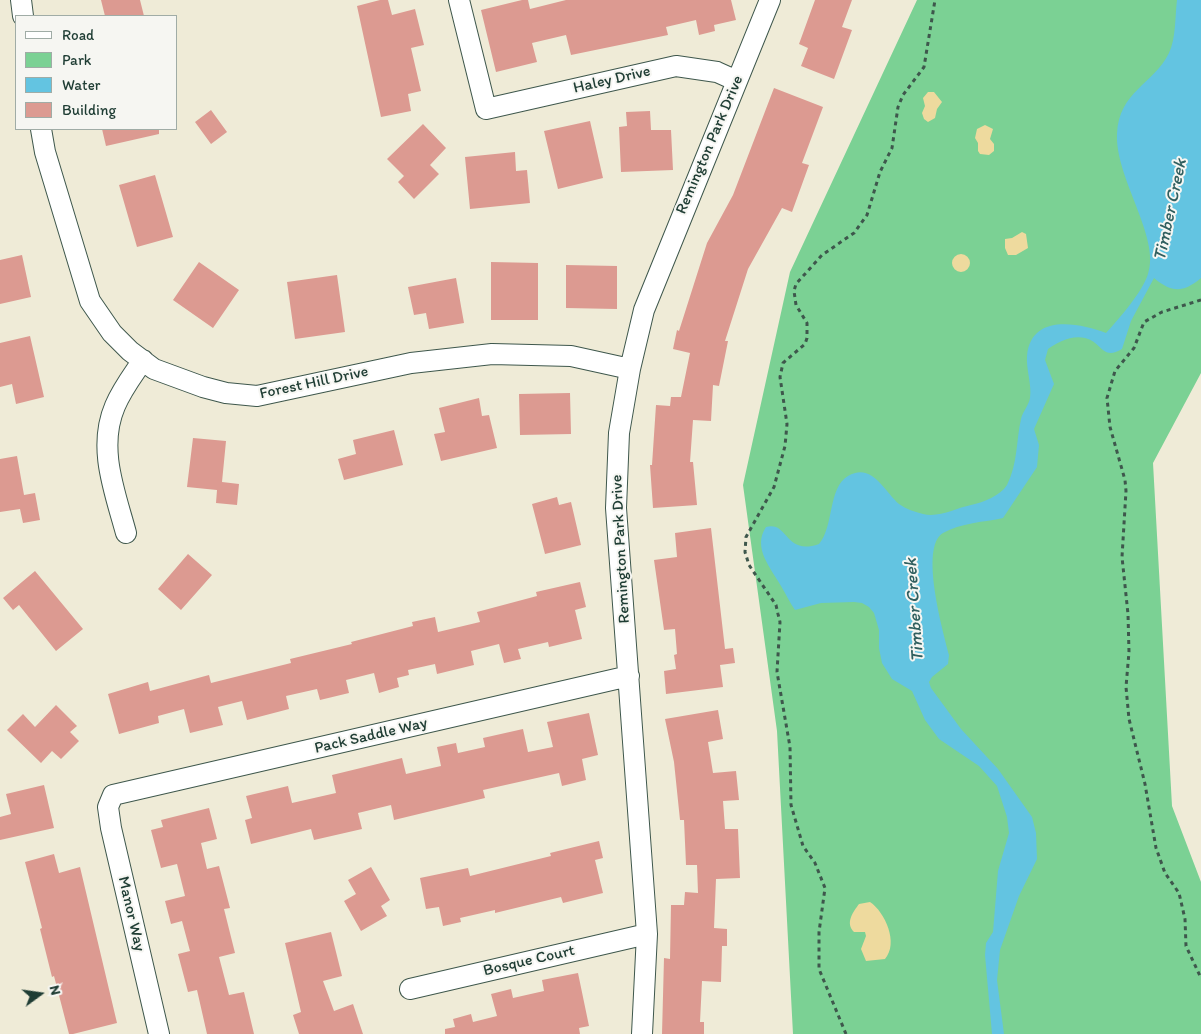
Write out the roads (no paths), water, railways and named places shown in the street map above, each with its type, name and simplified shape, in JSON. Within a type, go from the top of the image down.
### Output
[{"type":"street","points":[[21,0],[23,15]]},
{"type":"street","name":"Haley Drive","points":[[458,0],[486,109],[676,66],[717,72],[737,81]]},
{"type":"street","name":"Remington Park Drive","points":[[642,1034],[647,934],[630,676],[616,508],[619,433],[630,369],[644,310],[770,0]]},
{"type":"street","name":"Forest Hill Drive","points":[[41,130],[45,152],[90,301],[112,333],[154,369],[203,387],[226,393],[257,396],[411,363],[492,354],[571,356],[630,369]]},
{"type":"street","points":[[126,533],[109,469],[107,436],[114,407],[143,360]]},
{"type":"street","name":"Pack Saddle Way","points":[[113,795],[630,676]]},
{"type":"street","name":"Manor Way","points":[[113,795],[108,807],[111,828],[159,1034]]},
{"type":"street","name":"Bosque Court","points":[[410,989],[647,934]]},
{"type":"water","name":"Timber Creek","points":[[1177,0],[1201,0],[1201,278],[1183,289],[1172,289],[1154,278],[1131,321],[1122,349],[1110,353],[1106,352],[1091,340],[1075,337],[1048,349],[1045,360],[1054,384],[1034,429],[1039,445],[1037,467],[1003,518],[965,525],[943,533],[936,541],[933,555],[938,610],[949,655],[948,664],[932,677],[929,682],[931,688],[961,729],[998,769],[1032,817],[1036,833],[1037,859],[1019,896],[1000,950],[997,980],[1004,1034],[992,1034],[985,955],[986,943],[993,932],[998,871],[1009,833],[1007,817],[997,786],[979,766],[939,739],[925,720],[912,691],[892,679],[882,663],[879,648],[879,630],[874,613],[869,607],[862,603],[854,602],[821,603],[795,610],[764,558],[761,543],[762,535],[766,527],[773,526],[799,546],[819,544],[827,528],[837,489],[842,481],[856,473],[871,475],[899,504],[929,515],[941,514],[976,504],[996,495],[1004,489],[1011,477],[1021,419],[1030,398],[1027,356],[1030,342],[1037,333],[1047,327],[1058,325],[1083,326],[1106,333],[1124,313],[1148,274],[1150,259],[1148,243],[1123,169],[1118,151],[1117,134],[1119,119],[1130,98],[1162,64],[1169,53],[1174,34]]}]
